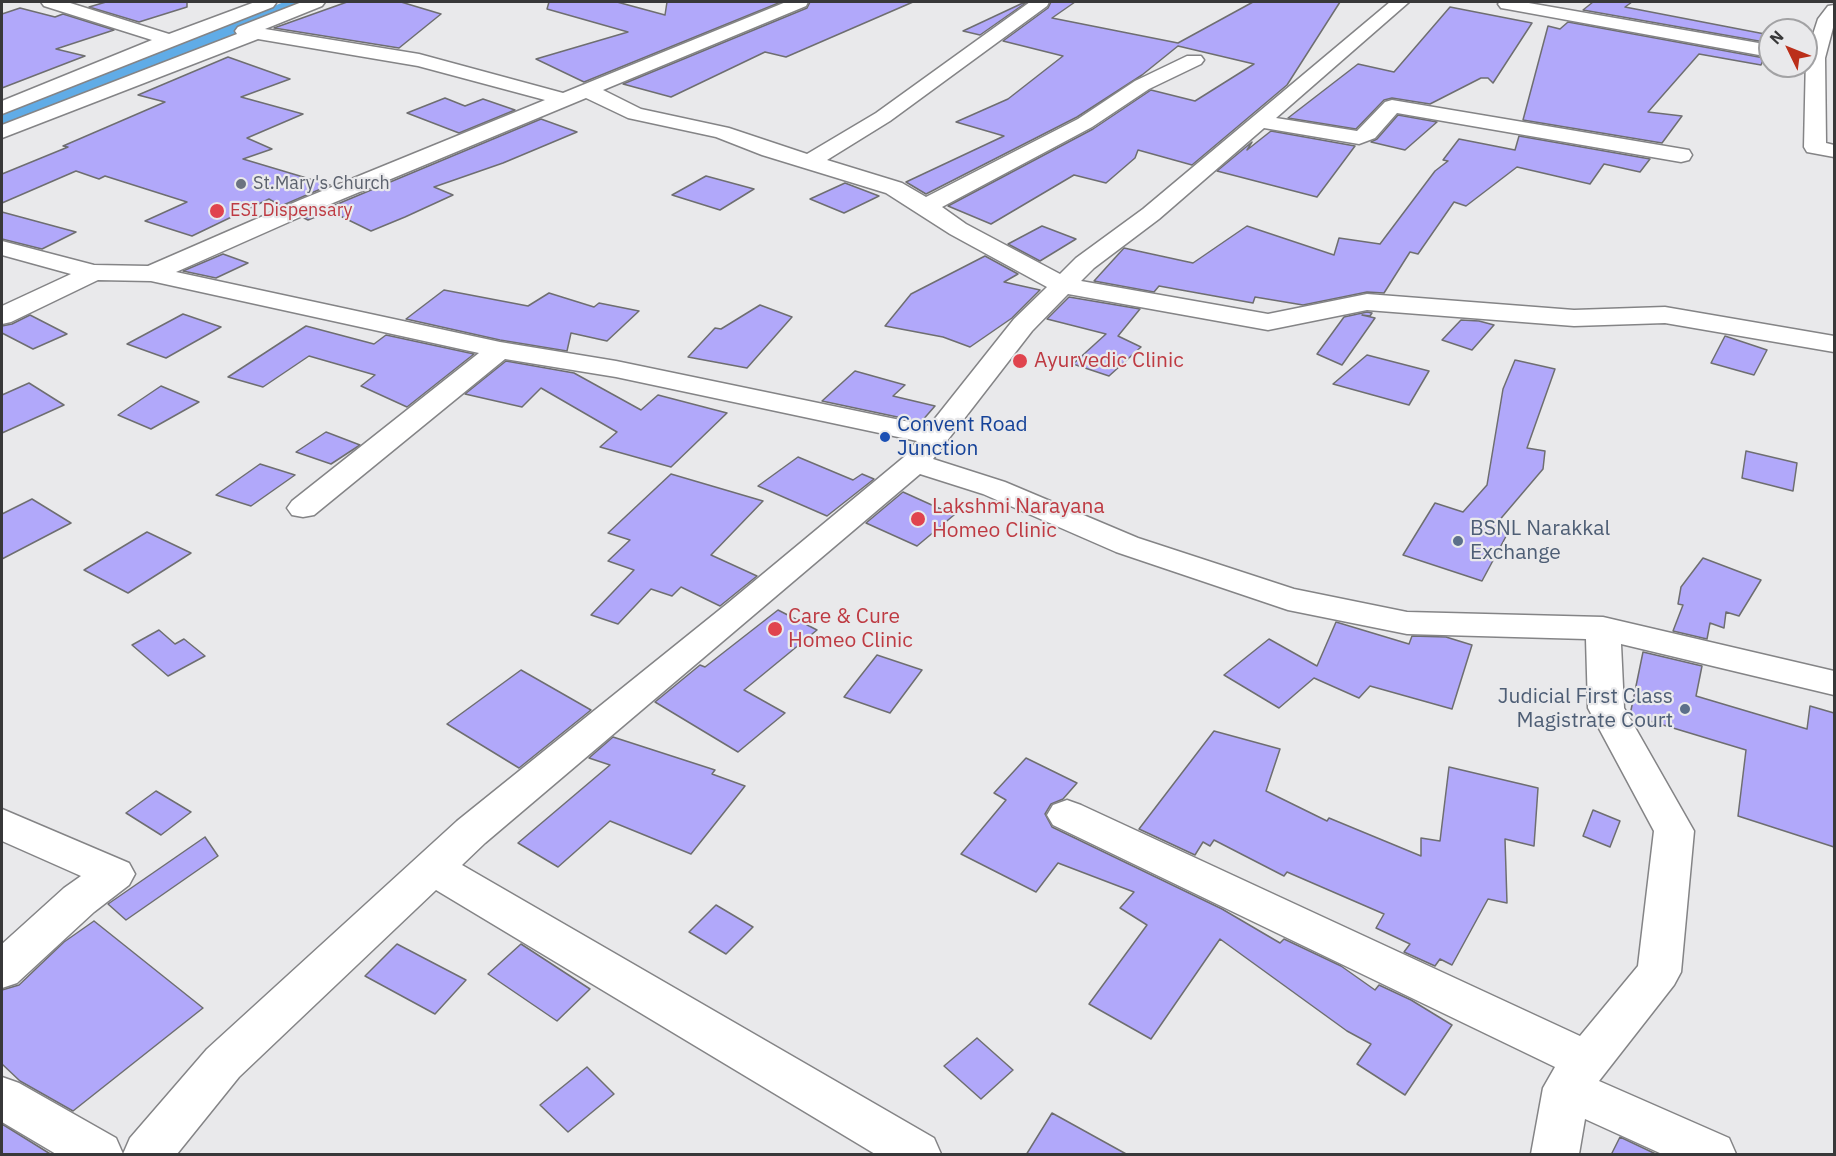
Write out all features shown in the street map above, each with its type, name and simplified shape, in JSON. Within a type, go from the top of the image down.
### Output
[{"type":"street","points":[[50,2],[170,40]]},
{"type":"street","points":[[2,108],[170,40],[272,2]]},
{"type":"street","points":[[316,2],[244,31],[419,60],[575,95],[635,114],[722,132],[894,188],[926,206],[958,230],[1000,250],[1061,285],[1268,322],[1367,302],[1574,318],[1665,315],[1834,344]]},
{"type":"street","points":[[152,274],[308,205],[800,2]]},
{"type":"street","points":[[809,162],[883,117],[1041,2]]},
{"type":"street","points":[[147,1155],[223,1063],[471,832],[740,611],[915,463],[1023,326],[1061,285],[1085,263],[1151,214],[1400,2]]},
{"type":"street","points":[[1510,2],[1507,3],[1758,49]]},
{"type":"street","points":[[1834,10],[1827,19],[1819,59],[1815,147],[1834,151]]},
{"type":"street","points":[[2,132],[254,34]]},
{"type":"street","points":[[926,206],[1085,123],[1142,85],[1194,60]]},
{"type":"street","points":[[1258,121],[1359,138],[1368,134],[1392,106],[1682,155]]},
{"type":"street","points":[[2,248],[93,272],[152,274],[500,350],[616,369],[937,436]]},
{"type":"street","points":[[2,316],[93,272]]},
{"type":"street","points":[[303,508],[500,350]]},
{"type":"street","points":[[915,463],[994,488],[1127,545],[1288,599],[1407,623],[1603,628],[1834,683]]},
{"type":"street","points":[[1555,1155],[1577,1074],[1659,972],[1674,831],[1606,708],[1603,628]]},
{"type":"street","points":[[1067,815],[1577,1074],[1712,1155]]},
{"type":"street","points":[[2,824],[115,873],[78,900],[2,970]]},
{"type":"street","points":[[433,868],[917,1155]]},
{"type":"street","points":[[2,1098],[99,1155]]},
{"type":"water","points":[[284,2],[312,2],[2,129],[2,114]]},
{"type":"building","points":[[106,2],[187,2],[187,7],[139,22],[89,7]]},
{"type":"building","points":[[347,2],[401,2],[441,14],[399,48],[274,28]]},
{"type":"building","points":[[549,2],[617,2],[665,15],[667,2],[781,2],[584,82],[536,59],[628,32],[547,9]]},
{"type":"building","points":[[810,2],[913,2],[786,57],[765,52],[671,97],[623,84],[807,8]]},
{"type":"building","points":[[1027,2],[980,35],[963,31]]},
{"type":"building","points":[[1051,2],[1075,2],[1052,18],[1178,43],[1253,2],[1340,2],[1287,85],[1192,165],[1138,150],[1135,158],[1106,183],[1074,175],[991,224],[948,206],[1093,129],[1151,90],[1195,101],[1254,64],[1178,46],[1142,75],[1077,117],[926,194],[906,182],[1004,136],[956,122],[1008,99],[1063,56],[1003,41],[1048,8]]},
{"type":"building","points":[[1593,2],[1632,2],[1625,7],[1758,33],[1758,41],[1583,10]]},
{"type":"building","points":[[1450,7],[1532,23],[1493,83],[1488,78],[1481,78],[1430,104],[1392,98],[1384,100],[1356,129],[1288,118],[1358,64],[1394,72]]},
{"type":"building","points":[[20,8],[55,17],[63,14],[114,30],[56,49],[85,56],[2,88],[2,14]]},
{"type":"building","points":[[1568,22],[1758,57],[1758,64],[1699,54],[1648,112],[1682,116],[1662,143],[1523,120],[1548,26],[1560,29]]},
{"type":"building","points":[[228,57],[290,79],[241,97],[303,114],[247,138],[272,149],[243,159],[330,185],[281,206],[269,199],[192,236],[145,221],[187,202],[105,176],[99,179],[76,171],[2,203],[2,174],[68,147],[63,146],[165,102],[138,95]]},
{"type":"building","points":[[445,98],[465,106],[483,99],[515,110],[459,133],[407,113]]},
{"type":"building","points":[[1398,115],[1437,122],[1405,150],[1371,142],[1377,139]]},
{"type":"building","points":[[541,119],[577,132],[503,163],[434,187],[453,195],[371,231],[330,211],[308,220],[304,218]]},
{"type":"building","points":[[1271,131],[1355,146],[1317,197],[1217,171],[1252,142],[1247,150]]},
{"type":"building","points":[[1519,136],[1650,159],[1640,172],[1604,164],[1590,184],[1517,167],[1466,206],[1454,202],[1418,254],[1410,252],[1384,293],[1367,292],[1303,305],[1255,297],[1253,303],[1159,286],[1154,292],[1094,281],[1124,248],[1193,263],[1247,226],[1334,255],[1339,238],[1380,244],[1435,171],[1448,161],[1443,160],[1459,139],[1515,150]]},
{"type":"building","points":[[706,176],[754,189],[720,210],[672,195]]},
{"type":"building","points":[[845,183],[879,196],[844,213],[810,199]]},
{"type":"building","points":[[2,212],[76,232],[42,249],[2,239]]},
{"type":"building","points":[[1042,226],[1076,239],[1040,261],[1008,244]]},
{"type":"building","points":[[223,254],[248,263],[216,278],[183,271]]},
{"type":"building","points":[[985,256],[1018,274],[1004,282],[1040,290],[1012,318],[970,347],[943,337],[885,326],[911,294]]},
{"type":"building","points":[[444,290],[528,306],[549,293],[594,307],[599,303],[639,311],[607,341],[571,333],[567,351],[500,340],[406,319]]},
{"type":"building","points":[[1069,297],[1140,309],[1118,336],[1141,347],[1109,376],[1073,364],[1106,334],[1047,319]]},
{"type":"building","points":[[760,305],[792,317],[747,368],[688,357],[715,328],[721,329]]},
{"type":"building","points":[[1372,313],[1370,316],[1362,315],[1375,318],[1342,365],[1317,354],[1344,317]]},
{"type":"building","points":[[183,314],[221,327],[166,358],[127,344]]},
{"type":"building","points":[[30,315],[67,334],[33,349],[2,333],[2,326]]},
{"type":"building","points":[[1461,320],[1494,325],[1472,350],[1442,340]]},
{"type":"building","points":[[306,326],[374,344],[386,335],[474,354],[407,407],[361,386],[375,375],[309,356],[263,387],[228,377]]},
{"type":"building","points":[[1725,336],[1767,350],[1754,375],[1711,363]]},
{"type":"building","points":[[1367,355],[1429,371],[1409,405],[1333,384]]},
{"type":"building","points":[[1515,360],[1555,369],[1527,448],[1545,451],[1543,469],[1497,523],[1511,527],[1482,581],[1403,555],[1435,503],[1463,512],[1487,485],[1503,389]]},
{"type":"building","points":[[506,361],[574,373],[641,410],[658,395],[727,413],[671,467],[600,447],[617,432],[541,388],[522,407],[465,394]]},
{"type":"building","points":[[855,371],[905,385],[893,396],[935,406],[921,422],[822,401]]},
{"type":"building","points":[[29,383],[64,405],[2,433],[2,395]]},
{"type":"building","points":[[161,386],[199,402],[151,429],[118,415]]},
{"type":"building","points":[[326,432],[360,445],[331,464],[296,452]]},
{"type":"building","points":[[1746,451],[1797,463],[1793,491],[1742,478]]},
{"type":"building","points":[[798,457],[853,480],[862,474],[874,479],[827,516],[758,486]]},
{"type":"building","points":[[260,464],[295,475],[251,506],[216,495]]},
{"type":"building","points":[[671,474],[763,501],[711,555],[757,576],[720,606],[681,587],[672,596],[651,589],[618,624],[591,615],[634,570],[608,561],[630,540],[608,533]]},
{"type":"building","points":[[903,492],[954,515],[917,546],[866,523]]},
{"type":"building","points":[[32,499],[71,523],[2,559],[2,514]]},
{"type":"building","points":[[147,532],[191,553],[128,593],[84,570]]},
{"type":"building","points":[[1703,558],[1761,580],[1739,616],[1726,612],[1724,628],[1710,623],[1707,639],[1673,631],[1683,605],[1678,604],[1681,587]]},
{"type":"building","points":[[778,610],[817,630],[744,690],[785,713],[738,752],[655,702],[700,665],[705,667]]},
{"type":"building","points":[[1336,622],[1409,644],[1412,636],[1446,637],[1472,645],[1452,709],[1370,686],[1359,698],[1314,678],[1279,708],[1224,675],[1269,639],[1317,666]]},
{"type":"building","points":[[159,630],[175,644],[184,639],[205,656],[168,676],[132,645]]},
{"type":"building","name":"Judicial First Class Magistrate Court","points":[[1643,652],[1702,666],[1696,696],[1807,729],[1810,706],[1834,713],[1834,847],[1738,816],[1746,750],[1630,715]]},
{"type":"building","points":[[877,655],[922,670],[890,713],[844,697]]},
{"type":"building","points":[[521,670],[591,710],[519,768],[447,724]]},
{"type":"building","points":[[1214,731],[1280,749],[1266,791],[1327,821],[1329,818],[1421,856],[1421,838],[1440,841],[1449,767],[1538,788],[1534,846],[1505,839],[1507,903],[1488,899],[1452,965],[1440,959],[1435,966],[1404,952],[1410,944],[1376,928],[1384,914],[1287,872],[1284,876],[1214,840],[1210,846],[1203,842],[1195,855],[1139,829]]},
{"type":"building","points":[[613,737],[715,770],[712,774],[745,786],[691,854],[610,821],[558,867],[518,843],[610,765],[589,758]]},
{"type":"building","points":[[1026,758],[1077,783],[1063,799],[1051,804],[1045,814],[1052,827],[1222,909],[1280,943],[1284,939],[1341,966],[1375,990],[1379,985],[1411,1000],[1452,1025],[1405,1095],[1357,1064],[1371,1044],[1347,1031],[1220,939],[1151,1039],[1089,1004],[1147,925],[1120,908],[1134,892],[1058,863],[1036,892],[961,854],[1006,800],[994,793]]},
{"type":"building","points":[[156,791],[191,812],[161,835],[126,813]]},
{"type":"building","points":[[1593,810],[1620,821],[1610,847],[1583,836]]},
{"type":"building","points":[[205,837],[218,856],[126,920],[108,904]]},
{"type":"building","points":[[716,905],[753,927],[726,954],[689,932]]},
{"type":"building","points":[[94,921],[203,1008],[73,1111],[20,1081],[2,1064],[2,990],[19,985],[64,942]]},
{"type":"building","points":[[397,944],[466,980],[435,1014],[365,976]]},
{"type":"building","points":[[521,944],[590,989],[557,1021],[488,974]]},
{"type":"building","points":[[977,1038],[1013,1070],[981,1099],[944,1066]]},
{"type":"building","points":[[587,1067],[614,1094],[568,1132],[540,1105]]},
{"type":"building","points":[[1052,1113],[1128,1155],[1026,1155]]},
{"type":"building","points":[[2,1124],[52,1155],[2,1155]]},
{"type":"building","points":[[1620,1137],[1658,1155],[1611,1155]]},
{"type":"place","name":"St.Mary's Church","points":[[241,184]]},
{"type":"place","name":"ESI Dispensary","points":[[217,211]]},
{"type":"place","name":"Ayurvedic Clinic","points":[[1020,361]]},
{"type":"place","name":"Convent Road Junction","points":[[885,437]]},
{"type":"place","name":"Lakshmi Narayana Homeo Clinic","points":[[918,519]]},
{"type":"place","name":"BSNL Narakkal Exchange","points":[[1458,541]]},
{"type":"place","name":"Care & Cure Homeo Clinic","points":[[775,629]]},
{"type":"place","name":"Judicial First Class Magistrate Court","points":[[1685,709]]}]
